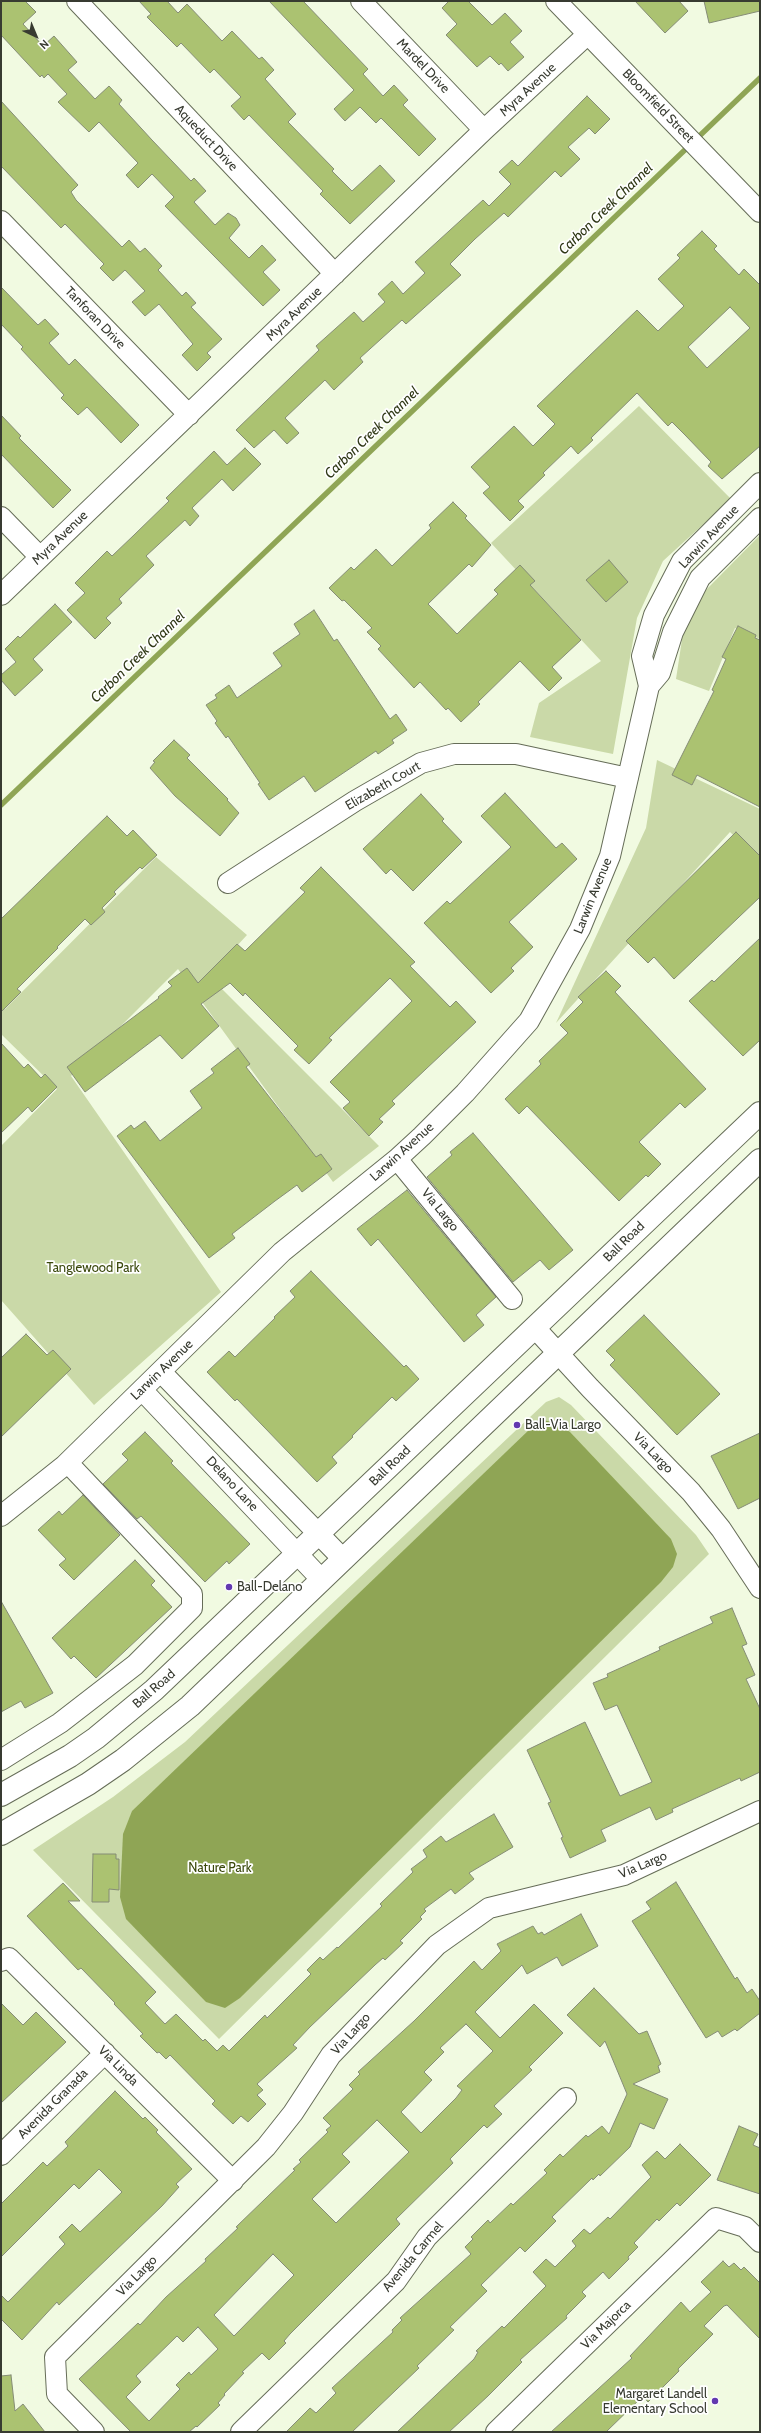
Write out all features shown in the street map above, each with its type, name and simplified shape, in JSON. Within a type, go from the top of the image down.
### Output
[{"type":"main road","name":"Ball Road","points":[[4,1793],[89,1742],[154,1690],[760,1113]]},
{"type":"main road","points":[[1,1834],[24,1823],[88,1784],[155,1736],[558,1354],[760,1160]]},
{"type":"main road","points":[[4,1793],[24,1823]]},
{"type":"street","name":"Aqueduct Drive","points":[[77,1],[335,274]]},
{"type":"street","name":"Mardel Drive","points":[[361,1],[484,130]]},
{"type":"street","name":"Bloomfield Street","points":[[556,1],[760,212]]},
{"type":"street","name":"Myra Avenue","points":[[1,595],[484,130],[588,34]]},
{"type":"street","name":"Tanforan Drive","points":[[1,221],[189,415]]},
{"type":"street","name":"Larwin Avenue","points":[[1,1516],[68,1463],[282,1252],[396,1159],[465,1093],[530,1021],[545,996],[580,929],[610,856],[649,686],[642,656],[654,615],[682,562],[760,483]]},
{"type":"street","points":[[1,517],[40,556]]},
{"type":"street","name":"Larwin Avenue","points":[[649,686],[660,673],[673,632],[700,578],[760,518]]},
{"type":"street","name":"Elizabeth Court","points":[[228,883],[355,801],[421,763],[447,756],[516,754],[628,778]]},
{"type":"street","name":"Via Largo","points":[[396,1159],[512,1299]]},
{"type":"street","name":"Via Largo","points":[[535,1328],[558,1354],[691,1492],[721,1529],[760,1588]]},
{"type":"street","name":"Delano Lane","points":[[161,1372],[342,1558]]},
{"type":"street","name":"Delano Lane","points":[[142,1390],[321,1579]]},
{"type":"street","points":[[1,1760],[60,1723],[135,1665],[192,1608],[192,1594],[68,1463]]},
{"type":"street","name":"Via Largo","points":[[94,2432],[56,2394],[55,2358],[266,2147],[293,2113],[331,2056],[436,1945],[489,1908],[624,1875],[760,1811]]},
{"type":"street","name":"Via Linda","points":[[1,1961],[9,1958],[233,2181]]},
{"type":"street","name":"Avenida Granada","points":[[1,2155],[105,2053]]},
{"type":"street","name":"Avenida Carmel","points":[[241,2432],[396,2281],[427,2237],[566,2098]]},
{"type":"street","name":"Via Majorca","points":[[496,2432],[716,2218],[745,2227],[760,2242]]},
{"type":"green space","points":[[639,406],[731,499],[663,561],[637,618],[613,754],[530,737],[539,703],[601,661],[491,543]]},
{"type":"green space","points":[[760,535],[760,639],[735,628],[709,691],[676,679],[683,633],[705,591]]},
{"type":"green space","points":[[657,760],[760,809],[760,861],[730,832],[556,1023],[646,828]]},
{"type":"green space","name":"Tanglewood Park","points":[[156,857],[247,935],[209,976],[379,1146],[333,1182],[178,969],[71,1076],[221,1292],[94,1405],[1,1300],[1,1146],[57,1089],[1,1034],[1,1005],[5,1009]]},
{"type":"green space","name":"Nature Park","points":[[559,1397],[571,1405],[696,1535],[709,1554],[219,2039],[33,1850],[113,1797],[185,1742],[546,1402]]},
{"type":"shaded area","name":"Nature Park","points":[[543,1420],[556,1423],[570,1432],[671,1539],[677,1554],[673,1567],[661,1582],[240,1998],[225,2008],[206,2002],[126,1919],[120,1897],[123,1834],[132,1811],[531,1428]]},
{"type":"building","points":[[1,1],[25,1],[36,12],[23,24],[43,46],[54,36],[77,62],[68,70],[95,99],[109,86],[122,100],[119,104],[152,140],[191,181],[194,178],[206,191],[194,202],[215,225],[228,213],[236,218],[240,225],[229,238],[249,258],[262,245],[276,260],[263,272],[280,290],[263,306],[165,206],[174,197],[152,174],[138,188],[126,175],[138,163],[99,122],[89,132],[58,102],[67,94],[48,74],[44,78],[42,75],[40,77],[1,35]]},
{"type":"building","points":[[139,1],[167,1],[178,13],[187,4],[222,41],[232,31],[259,59],[262,57],[274,70],[265,79],[296,114],[288,122],[334,169],[332,171],[352,191],[380,165],[395,181],[350,224],[320,194],[323,191],[249,115],[244,120],[231,106],[241,97],[214,69],[210,73],[181,43],[177,47],[147,17],[151,14]]},
{"type":"building","points":[[269,1],[303,1],[368,69],[363,74],[383,96],[394,85],[408,100],[403,105],[436,139],[419,156],[381,118],[376,123],[360,107],[345,121],[334,109],[354,90]]},
{"type":"building","points":[[449,1],[468,1],[492,25],[505,13],[522,31],[510,42],[524,57],[508,71],[501,63],[499,65],[490,56],[477,67],[446,35],[457,24],[442,8]]},
{"type":"building","points":[[635,1],[679,1],[688,11],[665,33]]},
{"type":"building","points":[[704,1],[760,1],[760,11],[709,23]]},
{"type":"building","points":[[587,96],[610,119],[595,134],[589,128],[568,147],[580,159],[561,177],[555,171],[508,217],[504,213],[475,239],[450,264],[461,275],[406,324],[402,320],[360,358],[363,362],[334,390],[325,380],[285,418],[299,433],[287,444],[274,430],[254,448],[236,430],[319,350],[316,346],[354,312],[363,322],[385,302],[378,294],[392,281],[403,294],[425,273],[415,262],[483,200],[489,206],[511,184],[499,172],[512,160],[518,166]]},
{"type":"building","points":[[1,101],[78,185],[71,192],[76,200],[122,247],[129,240],[140,252],[145,248],[162,266],[158,270],[182,296],[186,292],[196,303],[191,307],[222,339],[207,353],[211,357],[197,371],[182,355],[193,344],[159,304],[145,316],[132,302],[145,291],[125,270],[113,281],[100,268],[104,264],[65,224],[61,228],[1,166]]},
{"type":"building","points":[[702,231],[717,246],[714,249],[739,275],[744,269],[760,285],[760,446],[722,479],[708,466],[711,462],[685,435],[672,422],[668,426],[637,393],[591,438],[593,440],[578,454],[571,446],[543,473],[545,475],[518,501],[524,507],[510,521],[483,493],[490,487],[471,467],[514,426],[533,446],[555,424],[537,406],[637,310],[658,331],[684,306],[658,279],[680,258],[677,255]],"holes":[[[730,307],[750,328],[707,368],[688,347]]]},
{"type":"building","points":[[1,287],[38,325],[45,319],[59,334],[49,343],[69,365],[75,359],[139,425],[121,443],[87,407],[78,415],[61,398],[64,395],[21,349],[23,347],[1,324]]},
{"type":"building","points":[[1,415],[21,436],[19,438],[71,490],[53,508],[1,454]]},
{"type":"building","points":[[245,448],[261,464],[233,491],[222,479],[192,508],[199,516],[190,526],[185,520],[146,556],[154,565],[119,599],[122,603],[106,618],[111,623],[95,639],[67,610],[85,593],[75,583],[107,551],[112,556],[169,501],[166,498],[214,451],[227,465]]},
{"type":"building","points":[[453,502],[467,516],[465,518],[491,545],[472,567],[469,564],[428,604],[457,634],[498,594],[494,590],[520,565],[535,581],[530,585],[581,640],[552,667],[562,678],[549,691],[520,661],[478,702],[480,704],[461,722],[448,708],[446,710],[420,682],[414,688],[378,649],[381,646],[367,632],[372,628],[344,600],[342,601],[329,588],[351,567],[354,570],[376,549],[392,566],[431,528],[429,525]]},
{"type":"building","points":[[609,560],[628,582],[606,602],[586,580]]},
{"type":"building","points":[[55,604],[72,622],[33,659],[43,670],[15,696],[1,680],[1,675],[16,662],[5,649],[18,636],[20,638]]},
{"type":"building","points":[[314,610],[334,641],[337,639],[390,719],[396,714],[407,730],[392,740],[394,743],[378,754],[376,751],[315,792],[304,776],[269,800],[258,784],[260,783],[228,736],[226,738],[215,723],[217,721],[206,705],[217,698],[215,695],[229,685],[237,698],[282,666],[273,653],[300,634],[294,624]]},
{"type":"building","points":[[738,626],[756,635],[755,638],[760,640],[760,807],[697,775],[692,785],[672,775],[714,691],[712,690],[726,659],[722,657]]},
{"type":"building","points":[[174,740],[190,755],[187,758],[228,799],[227,800],[239,813],[220,836],[175,796],[150,768],[155,762],[153,761]]},
{"type":"building","points":[[505,793],[556,848],[562,843],[577,859],[509,922],[533,947],[511,968],[514,971],[491,993],[424,923],[447,901],[450,904],[511,847],[481,816]]},
{"type":"building","points":[[421,794],[444,819],[442,821],[462,842],[413,891],[391,869],[386,874],[363,849]]},
{"type":"building","points":[[107,816],[127,836],[133,830],[157,855],[142,869],[140,867],[114,892],[116,894],[102,908],[105,912],[91,925],[85,919],[57,947],[58,948],[17,989],[21,992],[1,1012],[1,919]]},
{"type":"building","points":[[736,832],[760,856],[760,897],[674,979],[654,957],[648,963],[626,941]]},
{"type":"building","points":[[321,867],[415,962],[410,966],[450,1007],[456,1001],[476,1022],[392,1101],[395,1104],[379,1119],[383,1122],[369,1136],[343,1108],[350,1102],[330,1082],[412,1001],[390,978],[329,1038],[332,1040],[309,1064],[294,1050],[298,1046],[245,993],[243,996],[230,983],[201,1004],[219,1026],[182,1059],[160,1035],[85,1092],[67,1067],[159,998],[158,997],[172,986],[168,982],[187,968],[198,983],[237,944],[245,951],[305,892],[300,888]]},
{"type":"building","points":[[760,938],[760,1040],[743,1056],[689,1001],[712,980],[714,982]]},
{"type":"building","points":[[606,971],[621,986],[615,992],[706,1089],[685,1108],[680,1103],[639,1142],[661,1164],[648,1177],[646,1175],[619,1201],[527,1106],[519,1114],[505,1099],[541,1064],[539,1061],[568,1033],[560,1025],[583,1002],[578,997]]},
{"type":"building","points":[[1,1043],[24,1068],[28,1064],[41,1078],[45,1074],[57,1087],[32,1112],[28,1107],[1,1133]]},
{"type":"building","points":[[238,1048],[250,1064],[246,1067],[316,1157],[321,1154],[332,1169],[302,1192],[297,1185],[232,1234],[235,1238],[209,1258],[117,1136],[131,1125],[134,1129],[145,1121],[160,1141],[202,1108],[190,1091],[214,1073],[211,1069]]},
{"type":"building","points":[[473,1133],[573,1250],[549,1270],[540,1260],[513,1282],[427,1177],[452,1155],[450,1152]]},
{"type":"building","points":[[407,1190],[496,1297],[476,1315],[484,1325],[464,1342],[378,1239],[371,1246],[357,1229]]},
{"type":"building","points":[[311,1271],[404,1367],[406,1365],[419,1379],[396,1401],[392,1397],[352,1436],[353,1437],[332,1457],[337,1463],[317,1482],[237,1399],[235,1401],[207,1372],[229,1351],[235,1357],[295,1297],[290,1291]]},
{"type":"building","points":[[644,1315],[720,1394],[677,1435],[610,1365],[615,1360],[606,1351]]},
{"type":"building","points":[[26,1334],[47,1355],[53,1350],[71,1369],[1,1437],[1,1358]]},
{"type":"building","points":[[145,1432],[173,1461],[171,1463],[250,1544],[229,1564],[227,1561],[205,1582],[141,1516],[137,1519],[103,1484],[128,1460],[122,1454]]},
{"type":"building","points":[[760,1433],[760,1498],[738,1509],[711,1456]]},
{"type":"building","points":[[83,1495],[120,1535],[74,1580],[59,1565],[66,1559],[38,1530],[59,1511],[62,1515]]},
{"type":"building","points":[[135,1560],[155,1581],[151,1585],[172,1607],[96,1678],[74,1656],[71,1659],[52,1638]]},
{"type":"building","points":[[1,1601],[53,1693],[25,1708],[21,1701],[1,1712]]},
{"type":"building","points":[[732,1608],[747,1644],[742,1646],[755,1675],[746,1679],[760,1709],[760,1772],[741,1781],[740,1778],[672,1809],[673,1812],[656,1820],[650,1807],[601,1830],[606,1841],[570,1858],[561,1838],[563,1837],[548,1803],[551,1802],[527,1750],[585,1722],[620,1796],[652,1782],[617,1705],[605,1710],[593,1683],[608,1677],[607,1674],[660,1650],[659,1647],[713,1623],[710,1617]]},
{"type":"building","points":[[494,1814],[513,1847],[469,1873],[474,1879],[455,1894],[451,1889],[424,1909],[426,1911],[420,1917],[422,1919],[400,1941],[403,1943],[385,1960],[383,1958],[375,1965],[310,2027],[293,2045],[297,2048],[257,2084],[263,2090],[257,2095],[266,2104],[248,2122],[241,2116],[233,2124],[212,2104],[215,2101],[170,2055],[166,2059],[159,2052],[157,2053],[140,2036],[143,2034],[114,2004],[115,2003],[81,1968],[78,1970],[27,1916],[63,1883],[80,1901],[68,1901],[156,1992],[145,2003],[165,2024],[176,2014],[203,2041],[205,2039],[217,2051],[223,2045],[229,2051],[265,2015],[267,2018],[311,1974],[307,1970],[320,1957],[323,1960],[337,1947],[338,1948],[382,1906],[380,1904],[413,1872],[411,1869],[427,1857],[423,1850],[441,1836],[446,1842]]},
{"type":"building","points":[[93,1854],[116,1854],[116,1859],[119,1859],[119,1890],[109,1889],[109,1902],[92,1902]]},
{"type":"building","points":[[676,1882],[735,1979],[737,1977],[747,1993],[752,1989],[760,2001],[760,2013],[737,2031],[735,2029],[722,2037],[718,2031],[706,2038],[632,1921],[651,1909],[646,1902]]},
{"type":"building","points":[[581,1914],[598,1946],[562,1966],[557,1957],[527,1974],[522,1965],[475,2012],[500,2038],[534,2004],[563,2033],[529,2067],[532,2070],[494,2106],[502,2114],[487,2128],[484,2125],[450,2159],[453,2163],[396,2219],[400,2224],[290,2334],[284,2341],[286,2343],[269,2360],[262,2353],[242,2372],[244,2373],[224,2394],[225,2395],[218,2403],[220,2405],[197,2427],[196,2426],[189,2432],[131,2432],[79,2379],[138,2323],[140,2325],[166,2297],[206,2261],[205,2259],[238,2228],[236,2227],[295,2170],[293,2169],[301,2162],[299,2160],[328,2132],[326,2130],[331,2126],[323,2118],[353,2089],[349,2085],[360,2074],[358,2072],[414,2021],[474,1961],[482,1970],[501,1951],[497,1944],[533,1926],[538,1934],[542,1932],[544,1935]],"holes":[[[466,2024],[493,2051],[457,2086],[462,2090],[456,2098],[421,2133],[401,2112],[432,2080],[424,2072],[444,2052],[440,2048]],[[377,2120],[409,2152],[336,2223],[312,2199],[350,2162],[342,2154]],[[273,2254],[294,2275],[234,2336],[214,2315]],[[198,2327],[218,2349],[191,2375],[189,2372],[176,2385],[180,2389],[149,2421],[126,2397],[141,2382],[136,2376],[177,2336],[183,2342]]]},
{"type":"building","points":[[594,1988],[639,2034],[647,2031],[661,2064],[658,2066],[660,2072],[633,2084],[668,2099],[654,2129],[640,2123],[630,2147],[600,2176],[599,2174],[593,2180],[592,2178],[552,2217],[556,2221],[525,2252],[520,2247],[481,2285],[487,2291],[450,2327],[454,2330],[417,2366],[419,2368],[352,2432],[286,2432],[310,2408],[316,2413],[336,2393],[332,2388],[393,2332],[392,2330],[402,2320],[400,2318],[471,2254],[465,2247],[473,2239],[471,2237],[488,2220],[490,2223],[511,2203],[513,2205],[547,2173],[544,2170],[560,2154],[563,2157],[586,2135],[588,2137],[602,2126],[609,2134],[627,2094],[605,2041],[600,2047],[567,2015]]},
{"type":"building","points":[[1,2003],[23,2025],[36,2012],[66,2042],[1,2103]]},
{"type":"building","points":[[115,2091],[143,2119],[145,2117],[158,2130],[156,2132],[192,2169],[176,2184],[179,2187],[162,2206],[59,2305],[57,2302],[22,2340],[1,2319],[1,2295],[8,2302],[65,2244],[59,2237],[72,2224],[80,2232],[122,2192],[99,2169],[79,2189],[74,2184],[1,2257],[1,2204],[43,2162],[47,2166],[68,2146],[65,2142]]},
{"type":"building","points":[[739,2126],[758,2134],[753,2145],[760,2148],[760,2194],[717,2180]]},
{"type":"building","points":[[680,2144],[711,2175],[680,2206],[677,2203],[659,2221],[657,2219],[634,2243],[638,2247],[628,2257],[629,2259],[609,2279],[603,2272],[582,2292],[586,2296],[566,2316],[567,2318],[520,2360],[522,2362],[449,2432],[397,2432],[474,2359],[478,2352],[476,2351],[502,2326],[504,2328],[546,2286],[533,2272],[546,2259],[555,2267],[576,2246],[572,2241],[584,2229],[590,2234],[608,2217],[610,2219],[651,2177],[642,2165],[657,2151],[665,2159]]},
{"type":"building","points":[[723,2261],[729,2267],[734,2263],[741,2270],[744,2267],[760,2283],[760,2339],[727,2305],[724,2306],[704,2326],[713,2334],[648,2402],[643,2396],[606,2432],[551,2432],[632,2358],[630,2356],[681,2302],[690,2312],[711,2292],[701,2282]]},
{"type":"building","points":[[11,2375],[15,2411],[23,2404],[45,2432],[1,2432],[1,2376]]},
{"type":"waterway","name":"Carbon Creek Channel","points":[[1,805],[760,78]]},
{"type":"place","name":"Ball-Via Largo","points":[[517,1425]]},
{"type":"place","name":"Ball-Delano","points":[[229,1587]]},
{"type":"place","name":"Margaret Landell Elementary School","points":[[715,2401]]}]
